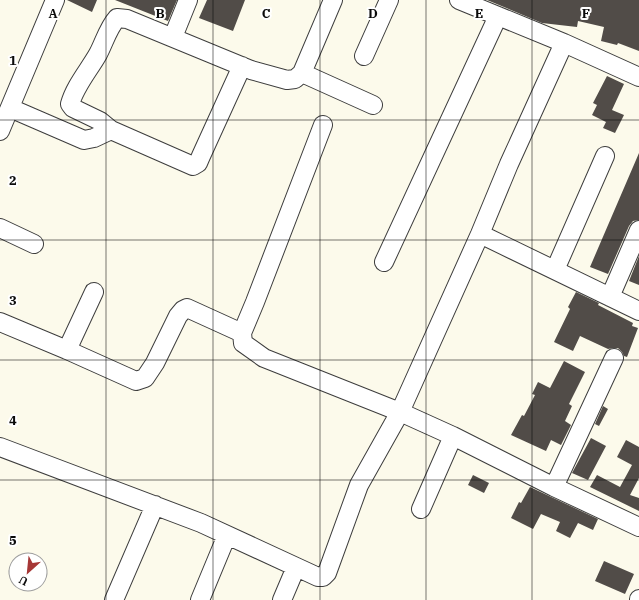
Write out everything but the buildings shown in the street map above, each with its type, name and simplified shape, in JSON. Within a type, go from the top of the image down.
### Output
[{"type":"street","points":[[0,131],[54,0]]},
{"type":"street","points":[[173,37],[188,0]]},
{"type":"street","points":[[242,66],[198,163],[193,166],[111,130],[100,121],[73,108],[70,104],[115,20],[119,18],[127,19],[242,66],[287,80],[295,79],[302,73],[332,0]]},
{"type":"street","points":[[364,56],[389,0]]},
{"type":"street","points":[[460,0],[639,76]]},
{"type":"street","points":[[384,262],[498,16]]},
{"type":"street","points":[[0,447],[201,523],[318,577],[323,577],[327,573],[359,485],[400,412],[564,43]]},
{"type":"street","points":[[302,73],[373,105]]},
{"type":"street","points":[[10,108],[84,140],[94,138],[111,130]]},
{"type":"street","points":[[323,125],[242,333],[243,343],[264,358],[400,412],[453,436],[554,487],[639,527]]},
{"type":"street","points":[[555,270],[605,156]]},
{"type":"street","points":[[0,228],[34,244]]},
{"type":"street","points":[[610,297],[639,230]]},
{"type":"street","points":[[480,234],[639,310]]},
{"type":"street","points":[[67,350],[94,292]]},
{"type":"street","points":[[0,322],[136,381],[145,378],[155,363],[178,316],[187,308],[242,333]]},
{"type":"street","points":[[554,487],[614,358]]},
{"type":"street","points":[[421,509],[453,436]]},
{"type":"street","points":[[114,600],[155,505]]},
{"type":"street","points":[[200,600],[227,536]]},
{"type":"street","points":[[282,600],[296,567]]}]
